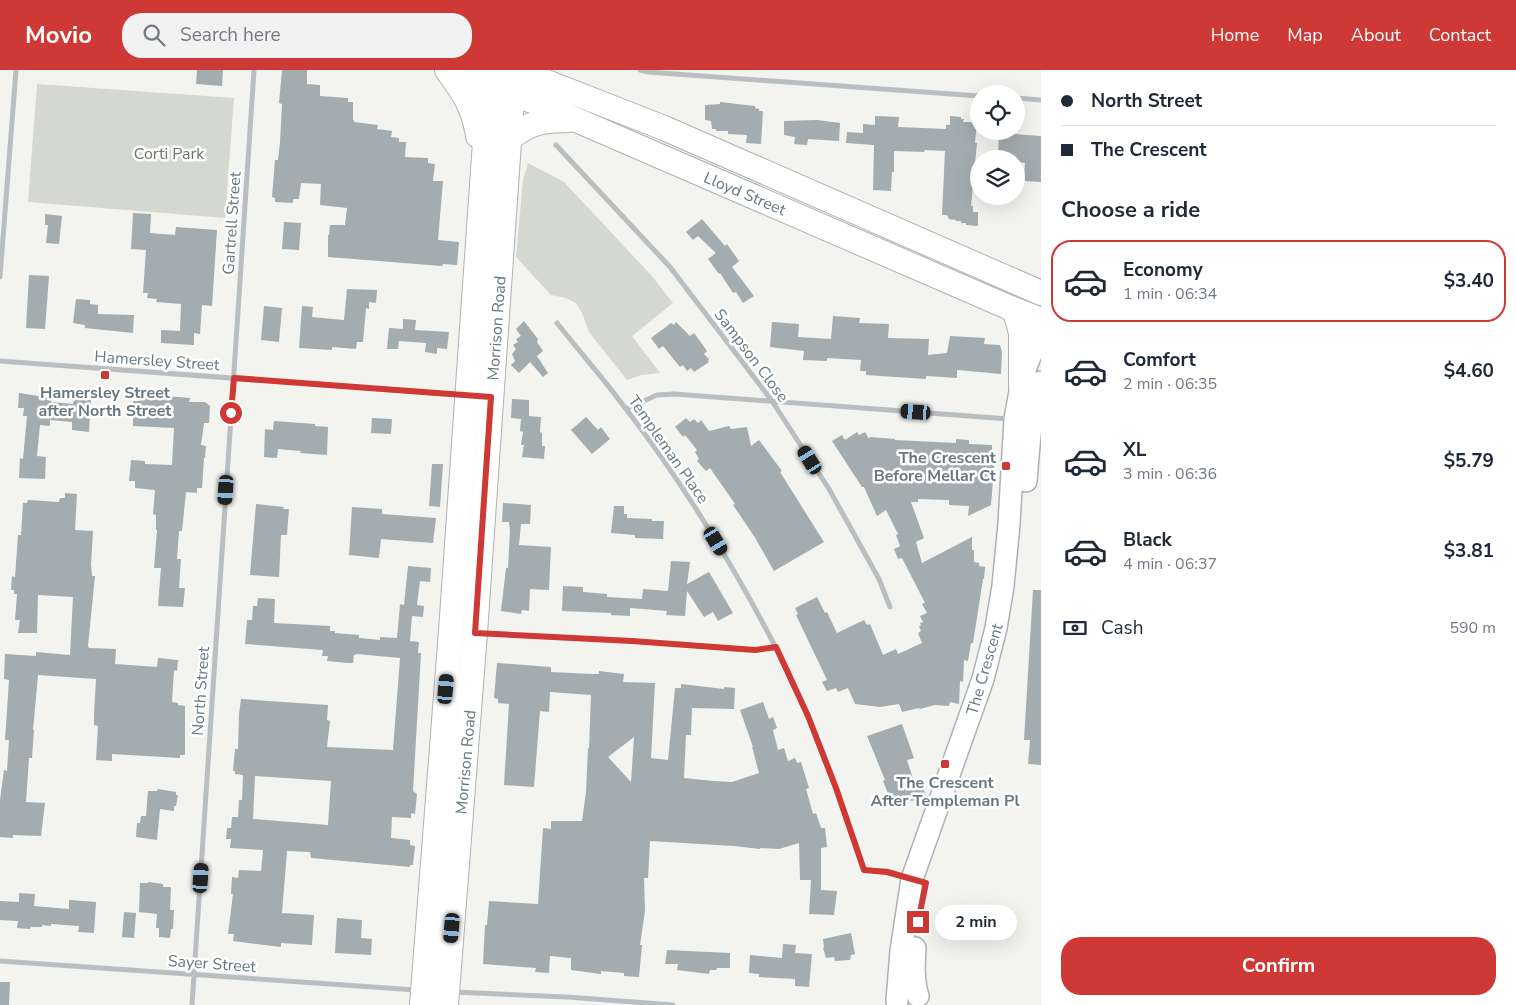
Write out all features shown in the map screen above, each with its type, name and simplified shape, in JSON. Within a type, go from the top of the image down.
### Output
[{"type":"main road","name":"Lloyd Street","points":[[447,70],[489,78],[549,77],[1041,293]]},
{"type":"main road","points":[[447,70],[471,106],[476,120],[483,162]]},
{"type":"main road","name":"Morrison Road","points":[[479,396],[483,162],[489,78]]},
{"type":"main road","name":"Lloyd Street","points":[[514,78],[573,120],[1041,320]]},
{"type":"main road","name":"Morrison Road","points":[[435,999],[479,396],[509,139],[514,78]]},
{"type":"main road","points":[[509,139],[523,128],[538,122],[573,120]]},
{"type":"main road","points":[[1008,307],[1015,311],[1031,384]]},
{"type":"main road","name":"Morrison Road","points":[[435,999],[427,937],[463,632]]},
{"type":"street","points":[[0,277],[16,70]]},
{"type":"street","name":"Gartrell Street","points":[[234,378],[254,70]]},
{"type":"street","points":[[640,70],[657,73],[970,95]]},
{"type":"street","points":[[1025,99],[1041,100]]},
{"type":"street","name":"Sampson Close","points":[[556,145],[670,267],[772,401],[829,489],[879,579],[890,607]]},
{"type":"street","name":"Templeman Place","points":[[557,323],[626,409],[689,497],[733,570],[776,647],[808,716],[836,788],[864,870],[887,872],[916,880]]},
{"type":"street","name":"The Crescent","points":[[896,1003],[901,951],[926,836],[960,749],[983,679],[996,628],[1003,586],[1023,420],[1041,331]]},
{"type":"street","name":"Hamersley Street","points":[[0,361],[479,396]]},
{"type":"street","name":"North Street","points":[[192,1005],[234,378]]},
{"type":"street","points":[[626,409],[656,395],[674,394],[1023,420]]},
{"type":"street","name":"The Crescent","points":[[924,1001],[915,987],[914,960],[920,911],[926,883],[940,839],[973,755],[993,695],[1009,631],[1018,570],[1023,420]]},
{"type":"street","points":[[463,632],[755,650],[776,647]]},
{"type":"street","name":"Sayer Street","points":[[0,961],[194,974],[435,999],[673,1005]]},
{"type":"street","name":"The Crescent","points":[[896,1003],[907,996],[924,1001]]},
{"type":"green space","name":"Corti Park","points":[[37,84],[234,98],[225,218],[28,202]]},
{"type":"green space","points":[[528,163],[564,182],[651,275],[673,303],[632,336],[660,373],[641,375],[627,380],[589,332],[576,303],[566,298],[551,295],[516,257],[523,180]]},
{"type":"building","points":[[197,70],[223,70],[222,86],[196,84]]},
{"type":"building","points":[[282,70],[307,70],[307,84],[320,85],[320,96],[348,98],[348,102],[353,102],[354,122],[378,125],[377,129],[392,131],[391,137],[399,138],[399,142],[406,142],[405,157],[428,158],[428,163],[435,164],[433,181],[443,181],[438,240],[459,242],[457,265],[443,264],[442,266],[328,257],[330,225],[345,225],[347,208],[320,205],[321,184],[301,183],[299,199],[293,199],[293,203],[275,202],[275,198],[272,197],[275,160],[278,160],[280,142],[282,104],[279,103]]},
{"type":"building","points":[[720,102],[755,106],[759,111],[763,111],[761,144],[746,143],[747,135],[728,134],[728,131],[712,129],[711,121],[705,120],[705,105],[720,104]]},
{"type":"building","points":[[875,116],[899,117],[898,127],[946,129],[946,125],[950,125],[950,116],[961,117],[961,119],[964,119],[963,122],[970,122],[970,140],[975,140],[975,143],[977,143],[976,150],[970,150],[970,205],[973,206],[973,212],[978,212],[978,226],[966,225],[966,223],[961,223],[961,221],[949,219],[947,215],[942,215],[945,151],[894,151],[894,172],[892,172],[891,191],[873,190],[874,145],[846,143],[847,132],[863,133],[863,124],[875,125]]},
{"type":"building","points":[[817,120],[840,123],[839,141],[808,139],[807,145],[794,144],[795,137],[784,135],[784,121]]},
{"type":"building","points":[[1025,135],[1041,136],[1041,182],[1025,181],[1025,150],[998,150],[999,140],[1025,140]]},
{"type":"building","points":[[133,213],[151,214],[150,233],[175,235],[176,227],[217,230],[212,306],[202,305],[200,334],[194,333],[194,345],[161,343],[161,330],[180,331],[181,304],[156,302],[157,299],[147,298],[148,293],[143,293],[146,250],[131,249]]},
{"type":"building","points":[[45,214],[62,216],[59,244],[46,243],[48,225],[45,225]]},
{"type":"building","points":[[702,219],[725,246],[727,244],[739,261],[732,267],[754,296],[743,303],[736,292],[733,293],[708,259],[716,253],[698,236],[693,240],[686,232]]},
{"type":"building","points":[[284,222],[301,223],[299,250],[282,249]]},
{"type":"building","points":[[29,275],[49,276],[45,329],[26,328]]},
{"type":"building","points":[[347,289],[377,290],[376,303],[369,302],[369,309],[366,308],[363,342],[357,342],[356,349],[332,347],[332,350],[299,348],[302,306],[313,307],[312,317],[344,320]]},
{"type":"building","points":[[76,299],[90,300],[90,304],[98,305],[98,314],[134,315],[133,333],[85,328],[85,325],[73,323]]},
{"type":"building","points":[[264,306],[282,308],[279,342],[261,340]]},
{"type":"building","points":[[833,316],[860,318],[859,323],[889,324],[888,338],[929,339],[928,355],[947,353],[950,336],[985,338],[984,344],[1000,345],[1002,352],[1001,374],[957,370],[957,378],[926,376],[926,379],[866,375],[866,371],[860,371],[861,360],[827,358],[827,361],[803,360],[804,351],[770,347],[772,322],[799,324],[798,337],[831,339]]},
{"type":"building","points":[[403,319],[416,320],[415,330],[449,332],[447,349],[437,348],[437,354],[425,352],[426,343],[399,341],[398,349],[387,349],[389,328],[403,329]]},
{"type":"building","points":[[524,321],[538,339],[537,342],[543,351],[537,356],[548,373],[543,377],[530,362],[519,373],[511,365],[515,361],[512,354],[516,349],[513,345],[518,342],[516,339],[521,336],[516,329]]},
{"type":"building","points":[[676,322],[690,336],[694,333],[707,351],[704,354],[709,359],[709,362],[694,372],[691,368],[687,371],[683,365],[680,367],[663,346],[659,349],[651,338],[671,323],[674,325]]},
{"type":"building","points":[[19,393],[52,398],[51,402],[73,404],[74,399],[91,400],[89,432],[72,430],[72,422],[50,420],[50,426],[40,425],[37,456],[46,457],[45,479],[19,478],[20,458],[23,459],[27,416],[23,416],[24,408],[18,408]]},
{"type":"building","points":[[141,394],[190,398],[189,402],[205,402],[210,406],[209,423],[204,423],[201,445],[206,446],[202,488],[197,488],[197,493],[186,492],[182,531],[179,531],[177,559],[181,559],[179,588],[185,588],[183,607],[158,606],[161,568],[154,568],[157,530],[156,515],[153,514],[155,490],[135,488],[135,481],[129,481],[131,460],[145,461],[145,464],[172,465],[174,428],[133,426],[133,401],[139,401]]},
{"type":"building","points":[[512,399],[529,400],[529,416],[541,417],[540,432],[542,433],[542,446],[545,446],[544,459],[522,457],[524,445],[521,445],[523,432],[520,431],[521,419],[511,418]]},
{"type":"building","points":[[586,417],[598,430],[601,427],[610,439],[592,454],[571,430]]},
{"type":"building","points":[[372,418],[392,419],[391,434],[371,433]]},
{"type":"building","points":[[686,418],[690,422],[694,419],[698,423],[701,420],[709,431],[729,426],[731,429],[747,427],[751,446],[759,440],[782,471],[780,472],[824,542],[774,571],[733,505],[735,504],[710,468],[706,471],[697,461],[699,459],[695,452],[697,450],[685,435],[683,437],[675,427]]},
{"type":"building","points":[[274,421],[315,424],[315,426],[328,427],[327,455],[278,449],[277,458],[264,457],[265,429],[273,430]]},
{"type":"building","points":[[857,432],[859,435],[865,432],[869,439],[870,437],[956,443],[956,439],[969,440],[969,444],[992,445],[992,457],[995,457],[991,505],[968,516],[969,506],[949,505],[949,500],[918,499],[918,502],[911,502],[924,538],[916,542],[922,563],[972,537],[974,562],[979,563],[979,566],[985,567],[973,643],[971,643],[968,661],[964,660],[963,682],[960,681],[959,704],[950,702],[949,706],[935,705],[902,712],[899,704],[880,707],[855,704],[848,688],[838,692],[836,688],[827,691],[822,682],[827,680],[796,615],[798,614],[795,608],[817,597],[837,633],[864,620],[867,625],[870,624],[883,655],[896,649],[898,654],[922,643],[918,633],[921,631],[920,623],[923,622],[920,616],[927,613],[922,604],[925,603],[902,558],[898,559],[894,549],[900,546],[896,535],[898,534],[886,510],[877,516],[864,487],[862,487],[832,441],[842,435],[845,440]]},
{"type":"building","points":[[432,464],[443,464],[440,507],[429,506]]},
{"type":"building","points":[[65,493],[77,494],[75,530],[93,531],[91,564],[92,576],[95,576],[88,646],[89,648],[116,649],[115,664],[157,667],[158,658],[178,660],[177,671],[174,670],[172,702],[185,706],[185,755],[180,755],[180,758],[112,754],[112,761],[96,760],[98,726],[94,725],[94,714],[96,679],[38,675],[32,758],[29,758],[26,802],[45,803],[41,836],[13,835],[13,838],[0,837],[0,800],[4,770],[7,771],[9,740],[5,740],[9,680],[4,679],[5,654],[36,656],[36,652],[70,655],[73,597],[38,595],[37,633],[18,633],[20,620],[15,620],[17,594],[14,594],[14,590],[11,590],[12,576],[15,577],[18,535],[21,535],[23,503],[27,503],[28,500],[59,502],[60,498],[65,498]]},
{"type":"building","points":[[503,503],[531,505],[530,524],[521,524],[519,545],[551,547],[549,590],[530,589],[529,611],[522,610],[521,614],[501,611],[506,568],[508,568],[510,531],[509,522],[502,522]]},
{"type":"building","points":[[256,504],[289,509],[287,535],[281,535],[279,577],[250,575]]},
{"type":"building","points":[[614,506],[624,506],[624,514],[627,514],[627,518],[664,521],[663,539],[635,538],[635,535],[611,533]]},
{"type":"building","points":[[352,507],[382,509],[382,514],[436,518],[433,543],[381,539],[379,558],[349,555]]},
{"type":"building","points":[[671,561],[690,562],[687,584],[709,572],[733,613],[718,621],[713,612],[704,617],[687,591],[685,616],[666,615],[667,611],[630,608],[630,616],[611,615],[611,613],[562,611],[563,586],[583,587],[583,592],[607,594],[607,597],[642,599],[643,589],[668,591]]},
{"type":"building","points":[[408,566],[431,568],[430,582],[420,581],[417,605],[424,606],[423,617],[412,616],[410,641],[419,642],[418,653],[421,653],[413,791],[417,794],[415,814],[411,813],[411,818],[392,817],[391,838],[410,840],[410,845],[415,846],[413,865],[410,865],[410,867],[311,858],[310,852],[287,851],[282,913],[314,915],[312,945],[281,943],[281,947],[233,941],[234,934],[228,934],[233,894],[231,894],[232,877],[238,878],[239,870],[261,871],[263,850],[230,848],[231,839],[226,839],[227,828],[231,828],[232,817],[238,817],[239,800],[242,800],[243,775],[235,774],[235,771],[233,771],[235,749],[238,749],[241,699],[328,705],[327,720],[330,721],[327,747],[393,750],[400,658],[357,654],[354,655],[353,663],[348,663],[327,661],[328,656],[322,656],[323,650],[245,644],[247,620],[252,620],[253,606],[257,606],[258,598],[275,599],[274,623],[330,626],[330,631],[335,631],[335,633],[359,635],[359,638],[380,640],[380,637],[397,638],[400,604],[404,605]],"holes":[[[255,776],[331,781],[328,825],[253,819]]]},
{"type":"building","points":[[1033,590],[1041,590],[1041,765],[1028,764],[1030,740],[1024,740]]},
{"type":"building","points":[[497,663],[551,667],[551,672],[599,674],[599,671],[624,674],[623,682],[655,683],[651,758],[668,760],[675,688],[681,688],[681,684],[724,689],[724,687],[735,688],[734,709],[692,708],[691,735],[686,735],[684,778],[732,782],[759,773],[753,747],[740,710],[763,702],[769,719],[773,717],[777,728],[773,730],[778,750],[784,748],[788,761],[795,758],[797,763],[801,762],[809,788],[806,789],[813,814],[816,813],[821,828],[825,828],[827,847],[821,848],[821,890],[837,891],[834,915],[809,914],[811,880],[800,880],[799,843],[779,849],[760,849],[650,841],[648,878],[644,878],[645,911],[640,945],[642,945],[639,977],[624,976],[624,973],[601,971],[601,974],[571,970],[571,958],[550,956],[549,973],[535,972],[536,968],[483,964],[485,925],[487,925],[489,901],[538,904],[543,828],[551,829],[551,821],[582,821],[586,792],[591,695],[550,692],[549,712],[540,711],[534,787],[504,785],[509,704],[498,703],[498,699],[494,698]],"holes":[[[634,737],[631,782],[608,757]]]},
{"type":"building","points":[[902,724],[914,758],[907,760],[914,782],[921,780],[926,797],[893,806],[883,781],[885,780],[867,736]]},
{"type":"building","points":[[158,789],[176,792],[176,795],[178,795],[174,811],[160,809],[157,840],[136,837],[137,823],[140,823],[141,816],[146,816],[148,791],[157,791]]},
{"type":"building","points":[[140,883],[163,884],[163,887],[171,887],[170,910],[174,910],[173,929],[171,929],[170,938],[159,937],[159,928],[156,928],[157,914],[139,912]]},
{"type":"building","points":[[19,893],[35,894],[34,906],[69,909],[69,900],[96,902],[94,933],[78,932],[79,926],[51,924],[51,926],[42,925],[42,927],[31,927],[30,929],[17,928],[18,921],[0,920],[0,901],[19,902]]},
{"type":"building","points":[[124,912],[136,913],[134,938],[122,937]]},
{"type":"building","points":[[337,918],[362,920],[361,938],[372,939],[371,955],[335,953]]},
{"type":"building","points":[[851,933],[855,954],[851,955],[850,960],[835,961],[834,957],[826,958],[823,939]]},
{"type":"building","points":[[783,944],[796,945],[795,953],[812,954],[809,987],[795,986],[795,979],[759,977],[759,974],[749,973],[750,955],[782,958]]},
{"type":"building","points":[[667,950],[730,953],[730,968],[710,970],[709,974],[677,970],[678,964],[665,964]]},
{"type":"building","points":[[0,982],[10,982],[9,1005],[0,1005]]},
{"type":"place","name":"Hamersley Street after North Street","points":[[105,375]]},
{"type":"place","name":"The Crescent Before Mellar Ct","points":[[1006,466]]},
{"type":"place","name":"The Crescent After Templeman Pl","points":[[945,764]]},
{"type":"route","points":[[231,413],[234,378],[491,397],[475,633],[632,641],[755,650],[776,647],[808,716],[836,788],[864,870],[887,872],[926,883],[918,922]]}]
